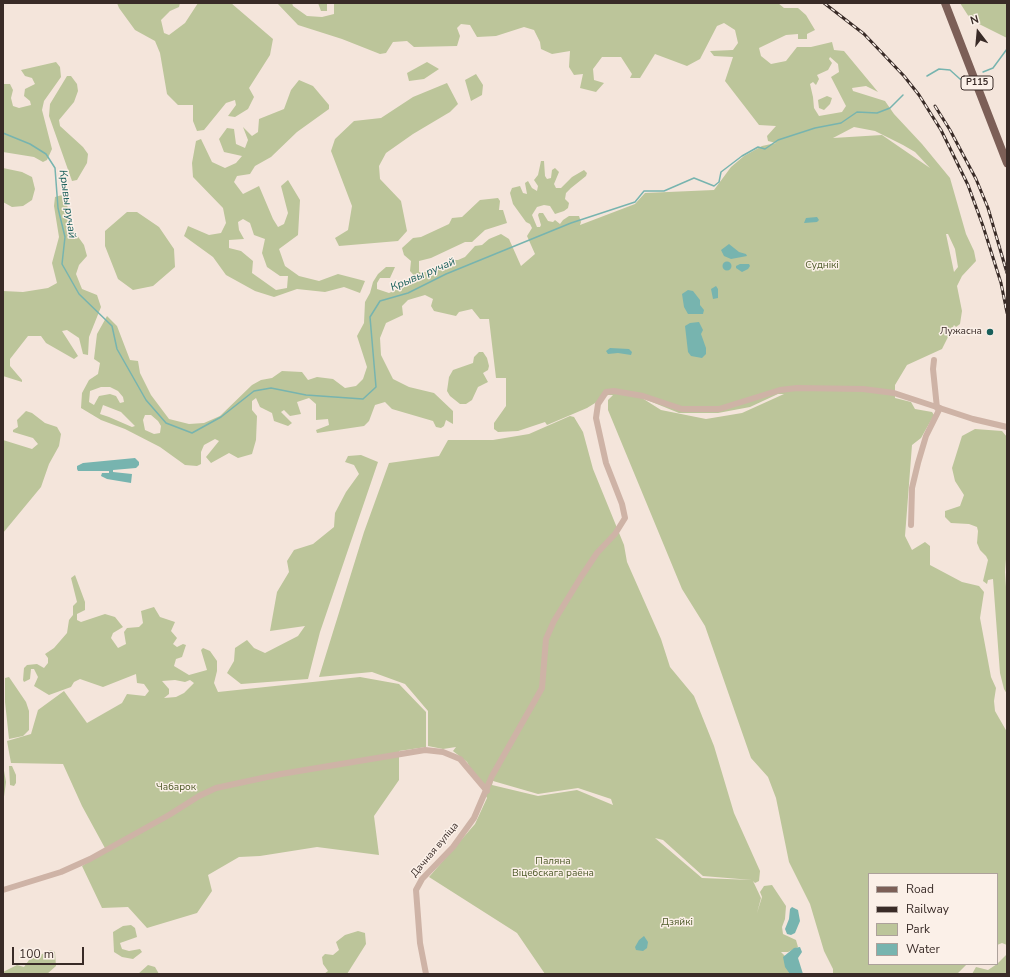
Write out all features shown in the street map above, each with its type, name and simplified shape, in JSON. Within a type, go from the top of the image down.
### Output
[{"type":"main road","name":"Р115","points":[[945,3],[1007,163]]},
{"type":"street","points":[[911,525],[912,488],[926,436],[939,408],[933,369],[934,360]]},
{"type":"street","name":"Дачная вуліца","points":[[426,974],[420,943],[416,890],[422,879],[453,847],[474,818],[487,791],[492,776],[542,688],[546,639],[554,621],[597,553],[615,534],[625,518],[622,504],[606,463],[596,418],[598,404],[606,392],[614,391],[643,396],[682,409],[719,408],[780,390],[797,388],[863,389],[894,393],[939,408]]},
{"type":"street","points":[[939,408],[973,419],[1007,427]]},
{"type":"street","points":[[3,890],[61,872],[90,859],[169,816],[199,796],[216,788],[281,774],[425,750],[443,752],[460,759],[487,791]]},
{"type":"green space","points":[[117,3],[180,3],[179,7],[170,11],[161,20],[164,33],[169,35],[185,23],[198,3],[231,3],[273,39],[270,55],[249,88],[254,97],[248,109],[235,117],[228,116],[236,105],[235,100],[226,103],[204,130],[197,131],[193,121],[193,105],[178,105],[167,94],[160,53],[155,41],[135,30]]},
{"type":"green space","name":"Суднікі","points":[[277,3],[292,3],[293,6],[307,16],[322,17],[334,14],[334,3],[778,3],[784,8],[798,8],[806,15],[815,30],[807,34],[807,39],[798,39],[798,34],[786,35],[759,48],[761,56],[771,64],[786,61],[797,47],[811,47],[832,42],[834,50],[844,51],[878,92],[866,86],[852,88],[853,91],[885,101],[894,114],[922,144],[950,178],[966,234],[974,251],[976,261],[962,276],[957,286],[962,311],[960,324],[956,327],[954,325],[942,349],[907,365],[895,385],[895,398],[911,402],[915,409],[932,412],[934,415],[921,438],[912,445],[905,536],[912,550],[925,542],[930,546],[930,565],[962,582],[979,586],[984,592],[980,618],[991,677],[996,688],[994,701],[995,711],[1007,732],[1007,945],[1002,943],[998,945],[998,873],[868,873],[868,965],[966,965],[957,974],[833,974],[833,969],[824,951],[810,904],[789,862],[776,798],[768,777],[751,758],[705,626],[682,589],[608,410],[608,400],[613,395],[608,395],[587,408],[547,425],[545,422],[518,431],[498,432],[494,429],[494,423],[506,406],[506,378],[496,378],[489,319],[480,319],[472,309],[459,312],[456,316],[434,311],[431,306],[433,299],[425,295],[408,300],[402,306],[403,315],[386,323],[380,338],[381,355],[393,379],[409,387],[434,393],[453,411],[453,424],[446,420],[444,426],[441,428],[436,427],[433,421],[392,409],[385,402],[375,405],[369,421],[364,426],[317,433],[316,430],[329,425],[328,419],[316,420],[316,404],[309,398],[297,402],[301,414],[290,416],[284,410],[281,412],[292,423],[288,426],[274,421],[272,413],[260,407],[256,398],[252,401],[252,410],[257,416],[256,440],[252,454],[238,458],[229,453],[211,463],[206,457],[219,441],[215,439],[204,445],[201,452],[201,464],[197,466],[185,465],[160,447],[125,429],[101,420],[81,408],[82,393],[89,380],[98,374],[100,363],[94,359],[97,334],[107,316],[117,326],[130,360],[138,361],[140,373],[151,395],[169,419],[189,424],[204,423],[220,416],[252,385],[261,380],[272,378],[282,371],[302,372],[308,380],[317,377],[333,379],[345,388],[356,386],[363,379],[367,367],[357,336],[364,323],[365,302],[370,293],[373,282],[378,274],[386,267],[395,267],[390,278],[380,278],[377,283],[377,289],[389,293],[418,280],[410,271],[411,261],[404,255],[402,248],[413,238],[421,237],[449,224],[452,218],[462,217],[480,200],[498,198],[500,201],[499,210],[503,210],[507,223],[485,230],[472,242],[465,242],[431,258],[419,261],[419,272],[429,272],[451,260],[458,260],[465,257],[475,246],[482,245],[489,239],[501,234],[509,239],[521,266],[535,254],[527,236],[532,228],[513,204],[510,193],[512,188],[520,186],[523,193],[527,194],[525,183],[528,181],[532,188],[537,191],[538,186],[534,180],[538,175],[541,161],[544,161],[545,176],[547,179],[551,178],[552,170],[555,168],[559,172],[554,184],[556,188],[561,188],[572,177],[584,170],[587,173],[586,176],[566,193],[565,199],[569,203],[568,208],[564,211],[555,214],[550,206],[544,205],[537,207],[532,215],[537,227],[540,227],[541,225],[538,215],[539,213],[543,213],[548,221],[553,222],[555,220],[560,224],[569,216],[579,216],[581,222],[580,225],[635,204],[645,193],[714,190],[731,167],[744,156],[762,146],[776,143],[768,141],[767,136],[776,126],[759,125],[725,81],[733,57],[714,56],[710,51],[733,50],[738,43],[735,30],[724,23],[717,26],[700,59],[687,66],[655,54],[640,78],[630,78],[632,74],[621,57],[602,57],[593,69],[594,80],[604,83],[596,92],[580,88],[583,74],[574,75],[569,67],[570,51],[552,54],[541,49],[540,42],[534,30],[524,27],[496,36],[477,37],[470,25],[461,24],[457,28],[460,36],[457,46],[414,47],[407,41],[393,42],[386,53],[380,54],[342,39],[298,25]],"holes":[[[830,57],[838,64],[839,72],[831,77],[846,106],[842,112],[819,116],[814,108],[810,84],[813,82],[816,85],[819,79],[817,75],[828,70],[832,63],[829,59]],[[854,127],[875,131],[915,152],[930,168],[882,135],[833,138]],[[946,234],[948,234],[955,249],[958,267],[954,272]],[[101,387],[110,387],[118,391],[123,397],[124,402],[120,403],[116,396],[110,394],[99,396],[94,405],[89,402],[90,391]],[[778,394],[784,394],[742,413],[706,419],[661,410],[642,398],[679,413],[718,413],[750,407]],[[103,405],[121,412],[135,426],[132,427],[100,414]],[[145,415],[151,415],[161,426],[160,433],[154,434],[145,430],[143,420]]]},
{"type":"green space","points":[[318,3],[327,3],[327,11],[321,11]]},
{"type":"green space","points":[[960,3],[1007,3],[1007,38],[977,23],[969,17]]},
{"type":"green space","points":[[56,62],[60,67],[61,77],[44,101],[42,110],[52,149],[47,160],[43,162],[34,157],[3,152],[3,84],[10,84],[13,90],[11,98],[13,106],[19,108],[31,105],[30,101],[24,96],[25,89],[35,84],[32,78],[25,76],[21,70]]},
{"type":"green space","points":[[427,62],[439,69],[424,79],[409,81],[407,73]]},
{"type":"green space","points":[[476,74],[483,85],[482,95],[471,101],[465,80]]},
{"type":"green space","points":[[67,76],[71,76],[77,84],[78,91],[74,102],[59,120],[60,126],[83,147],[88,154],[87,163],[77,180],[72,181],[49,116],[50,104]]},
{"type":"green space","points":[[299,80],[313,86],[329,105],[329,109],[297,132],[271,157],[255,166],[250,174],[237,176],[234,182],[243,194],[259,186],[278,227],[284,224],[288,213],[281,186],[288,180],[300,200],[298,235],[279,249],[285,266],[299,276],[319,281],[338,274],[365,281],[360,293],[344,287],[325,292],[297,289],[274,297],[255,291],[226,275],[213,257],[184,236],[188,226],[209,235],[221,233],[226,223],[223,208],[193,177],[192,163],[196,141],[201,139],[212,162],[225,168],[236,163],[242,156],[224,152],[219,139],[227,128],[234,129],[236,144],[245,148],[248,140],[243,127],[252,136],[258,132],[259,119],[284,109],[291,90]],"holes":[[[243,219],[250,223],[254,235],[265,239],[262,253],[267,267],[280,276],[288,276],[287,288],[276,290],[252,273],[253,261],[241,251],[229,248],[229,240],[244,239],[239,230],[238,222]]]},
{"type":"green space","points":[[447,83],[458,104],[450,112],[413,134],[386,153],[379,166],[380,179],[401,201],[407,231],[398,241],[339,246],[335,238],[348,230],[352,206],[331,151],[335,139],[354,121],[381,118],[413,97]]},
{"type":"green space","points":[[827,96],[832,98],[830,104],[824,110],[819,108],[818,100]]},
{"type":"green space","points":[[3,168],[22,172],[32,177],[35,189],[32,200],[23,206],[12,207],[3,202]]},
{"type":"green space","points":[[62,195],[70,212],[66,216],[69,224],[84,245],[87,256],[79,265],[76,274],[82,289],[97,295],[101,307],[89,337],[88,355],[83,354],[79,338],[67,330],[62,331],[78,356],[74,359],[46,343],[41,336],[28,336],[10,359],[10,366],[22,382],[3,376],[3,291],[23,292],[48,288],[57,283],[52,263],[59,237],[54,206],[55,197]]},
{"type":"green space","points":[[127,212],[137,212],[159,227],[174,249],[175,267],[153,286],[133,290],[118,279],[105,246],[105,231]]},
{"type":"green space","points":[[479,352],[483,352],[487,358],[489,366],[488,370],[483,373],[488,382],[478,387],[472,400],[466,404],[460,404],[450,396],[447,391],[449,377],[453,370],[473,363],[474,357]]},
{"type":"green space","points":[[26,411],[32,413],[45,423],[57,427],[61,434],[59,446],[49,464],[41,487],[3,533],[3,440],[32,449],[38,444],[33,438],[13,432],[13,430],[18,427],[17,420]]},
{"type":"green space","points":[[570,416],[574,417],[583,432],[593,469],[624,545],[627,562],[661,639],[670,667],[694,696],[714,746],[734,813],[760,871],[759,881],[755,883],[753,881],[761,898],[757,913],[762,897],[760,892],[764,886],[772,885],[786,906],[785,919],[782,927],[783,934],[796,940],[798,947],[788,952],[781,952],[803,974],[545,974],[517,933],[429,877],[475,824],[487,798],[467,762],[453,751],[456,747],[443,749],[428,746],[428,711],[405,684],[372,672],[319,677],[364,532],[389,463],[439,456],[448,440],[493,440],[529,434]],"holes":[[[493,781],[538,794],[578,788],[611,799],[613,805],[577,790],[538,796],[492,785]],[[655,838],[663,840],[703,876],[752,880],[702,878]]]},
{"type":"green space","points":[[975,429],[1002,431],[1007,437],[1007,546],[1005,572],[1007,602],[1007,694],[1004,689],[1000,673],[993,579],[988,580],[987,584],[983,581],[988,560],[980,550],[977,543],[977,527],[969,524],[951,523],[945,517],[945,511],[960,506],[964,495],[955,481],[952,468],[962,436]]},
{"type":"green space","points":[[361,455],[378,462],[320,632],[308,679],[241,684],[227,673],[234,661],[235,648],[247,640],[254,648],[265,653],[298,636],[305,626],[270,631],[277,592],[289,572],[287,561],[294,550],[313,544],[334,527],[335,513],[346,492],[359,474],[354,465],[345,462],[348,456]]},
{"type":"green space","name":"Чабарок","points":[[75,575],[85,602],[85,610],[77,614],[77,620],[81,622],[105,614],[115,617],[123,627],[113,633],[111,638],[118,648],[126,644],[124,632],[127,628],[139,627],[143,623],[141,611],[154,607],[160,617],[175,622],[171,631],[177,638],[173,644],[177,647],[183,644],[186,645],[182,657],[176,659],[174,666],[189,675],[207,670],[201,650],[203,648],[210,651],[217,661],[217,671],[214,683],[218,692],[360,677],[399,684],[426,712],[426,747],[399,751],[399,780],[374,816],[379,855],[317,847],[260,856],[239,857],[208,875],[212,891],[197,913],[147,928],[128,907],[102,908],[82,866],[106,850],[82,806],[63,764],[11,763],[7,741],[31,734],[38,710],[64,691],[87,723],[122,703],[127,694],[145,696],[149,691],[144,684],[137,683],[136,674],[103,687],[80,679],[74,682],[71,687],[49,695],[34,686],[38,677],[34,669],[31,669],[30,679],[24,682],[24,668],[27,665],[37,664],[44,668],[48,663],[48,658],[45,654],[54,648],[67,633],[69,620],[73,615],[73,606],[77,602],[71,578]],"holes":[[[175,680],[185,682],[190,680],[194,683],[184,693],[176,697],[164,698],[169,694],[169,689],[162,681]]]},
{"type":"green space","points":[[9,677],[26,702],[29,711],[29,730],[23,736],[9,739],[5,702],[5,678]]},
{"type":"green space","points":[[3,765],[6,782],[3,804]]},
{"type":"green space","points":[[9,766],[12,766],[16,775],[16,783],[14,786],[10,785]]},
{"type":"green space","points":[[131,925],[135,928],[137,937],[120,943],[122,949],[129,951],[140,949],[142,952],[133,959],[122,957],[114,952],[113,932],[123,926]]},
{"type":"green space","points":[[358,931],[365,933],[366,944],[347,974],[324,974],[328,971],[323,964],[322,957],[325,954],[333,955],[339,950],[336,942],[345,935]]},
{"type":"green space","points":[[51,950],[55,952],[56,966],[47,974],[3,974],[3,972],[17,965],[24,967],[29,960]]},
{"type":"green space","points":[[1007,954],[1007,974],[972,974],[976,967],[988,970],[998,965],[998,963]]},
{"type":"green space","points":[[148,965],[155,967],[159,974],[138,974]]},
{"type":"water","points":[[817,217],[819,220],[817,222],[804,223],[806,218]]},
{"type":"water","points":[[729,244],[747,256],[731,259],[724,256],[721,250]]},
{"type":"water","points":[[727,261],[732,266],[727,271],[722,266]]},
{"type":"water","points":[[740,264],[749,264],[750,266],[742,272],[736,268],[736,266]]},
{"type":"water","points":[[716,286],[718,289],[718,298],[713,299],[711,289]]},
{"type":"water","points":[[688,290],[693,291],[700,300],[700,305],[704,310],[703,314],[688,314],[684,307],[682,294]]},
{"type":"water","points":[[699,322],[703,330],[701,334],[706,348],[706,354],[702,358],[691,356],[688,352],[685,326],[690,323]]},
{"type":"water","points":[[610,348],[629,349],[632,352],[631,355],[618,353],[608,354],[606,351]]},
{"type":"water","points":[[135,458],[139,462],[139,465],[136,468],[113,470],[113,472],[132,474],[131,483],[107,479],[101,476],[102,473],[109,473],[109,471],[78,471],[77,469],[77,466],[83,463]]},
{"type":"water","points":[[792,907],[798,910],[800,921],[795,933],[791,935],[787,934],[785,929],[789,919],[790,909]]},
{"type":"water","points":[[644,936],[648,942],[647,948],[643,951],[636,950],[635,947],[639,940]]},
{"type":"water","points":[[800,947],[802,952],[798,958],[803,974],[790,974],[785,967],[783,957],[794,948]]},
{"type":"waterway","name":"Крывы ручай","points":[[983,72],[993,68],[1007,49]]},
{"type":"waterway","name":"Крывы ручай","points":[[927,76],[939,69],[950,70],[960,79],[966,78]]},
{"type":"waterway","name":"Крывы ручай","points":[[3,133],[30,144],[46,154],[55,168],[58,208],[65,237],[62,264],[79,294],[112,326],[117,349],[146,400],[166,423],[192,433],[221,417],[254,391],[271,388],[306,395],[363,399],[376,387],[370,317],[380,301],[408,293],[446,274],[571,223],[635,202],[644,191],[664,191],[694,178],[714,186],[719,182],[721,172],[742,156],[758,147],[765,149],[778,140],[815,128],[841,123],[857,112],[877,113],[890,108],[903,95]]},
{"type":"railway","points":[[824,3],[864,34],[904,76],[919,95],[941,130],[968,185],[983,226],[1001,283],[1007,313]]},
{"type":"railway","points":[[935,106],[950,130],[976,179],[988,208],[1007,273]]},
{"type":"place","name":"Лужасна","points":[[990,332]]},
{"type":"park label","name":"Паляна Віцебскага раёна","points":[[553,868]]},
{"type":"park label","name":"Дзяйкі","points":[[677,923]]}]
